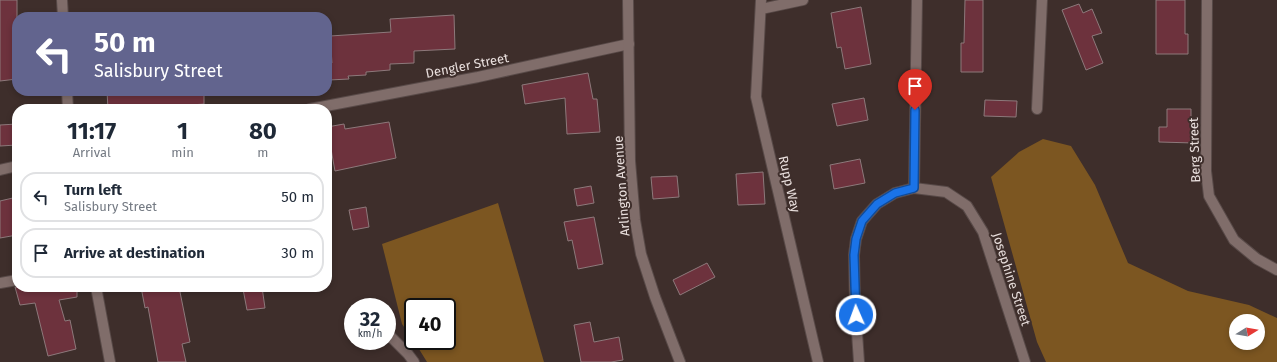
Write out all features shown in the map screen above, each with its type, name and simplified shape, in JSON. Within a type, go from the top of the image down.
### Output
[{"type":"street","points":[[62,0],[63,12]]},
{"type":"street","name":"Arlington Avenue","points":[[628,0],[630,161],[635,220],[641,254],[655,297],[680,362]]},
{"type":"street","points":[[761,5],[803,0]]},
{"type":"street","points":[[914,188],[917,0]]},
{"type":"street","points":[[1037,110],[1042,0]]},
{"type":"street","name":"Berg Street","points":[[1207,0],[1206,171],[1209,196],[1234,240],[1257,259],[1277,270]]},
{"type":"street","name":"Rupp Way","points":[[761,5],[756,97],[818,362]]},
{"type":"street","name":"Dengler Street","points":[[332,105],[478,77],[629,44]]},
{"type":"street","points":[[0,170],[12,167]]},
{"type":"street","name":"Josephine Street","points":[[859,362],[855,303],[854,255],[856,239],[862,221],[877,204],[895,193],[914,188],[946,192],[967,206],[983,232],[1025,362]]},
{"type":"street","points":[[0,283],[12,281]]},
{"type":"street","points":[[97,292],[110,362]]},
{"type":"street","points":[[396,342],[414,362]]},
{"type":"shaded area","points":[[1043,139],[1071,146],[1095,185],[1128,263],[1188,291],[1249,305],[1277,318],[1277,362],[1046,362],[1037,342],[991,177],[1019,152]]},
{"type":"shaded area","points":[[498,203],[544,362],[427,362],[420,350],[456,350],[456,298],[404,298],[404,327],[382,244]]},
{"type":"building","points":[[0,0],[17,0],[17,12],[12,12],[12,80],[0,81]]},
{"type":"building","points":[[965,0],[983,0],[983,72],[961,72],[961,43],[964,43]]},
{"type":"building","points":[[1156,0],[1185,0],[1185,34],[1188,34],[1188,54],[1156,54]]},
{"type":"building","points":[[1079,4],[1083,13],[1092,9],[1102,33],[1092,36],[1103,63],[1086,70],[1062,10]]},
{"type":"building","points":[[861,7],[871,64],[845,69],[841,47],[837,48],[831,13]]},
{"type":"building","points":[[454,15],[455,49],[414,51],[414,63],[390,64],[390,70],[366,72],[366,75],[348,76],[349,79],[332,80],[332,36],[391,32],[390,19]]},
{"type":"building","points":[[588,73],[593,99],[597,99],[600,132],[567,134],[565,98],[525,104],[522,85]]},
{"type":"building","points":[[107,96],[204,96],[204,104],[108,104]]},
{"type":"building","points":[[864,98],[868,120],[837,126],[832,104]]},
{"type":"building","points":[[985,100],[1017,101],[1016,117],[984,116]]},
{"type":"building","points":[[1167,109],[1191,109],[1191,126],[1193,126],[1194,143],[1159,142],[1159,127],[1167,127]]},
{"type":"building","points":[[389,122],[396,158],[335,171],[332,154],[332,126],[344,124],[345,129]]},
{"type":"building","points":[[12,124],[12,145],[0,146],[0,125]]},
{"type":"building","points":[[860,159],[865,183],[834,189],[830,165]]},
{"type":"building","points":[[763,172],[765,204],[738,205],[736,174]]},
{"type":"building","points":[[677,176],[679,197],[653,199],[651,177]]},
{"type":"building","points":[[591,186],[594,203],[577,206],[574,189]]},
{"type":"building","points":[[12,198],[12,236],[0,238],[0,201]]},
{"type":"building","points":[[366,207],[369,227],[353,230],[349,210]]},
{"type":"building","points":[[594,217],[603,264],[578,269],[572,240],[568,241],[564,222]]},
{"type":"building","points":[[707,263],[715,277],[680,295],[673,280]]},
{"type":"building","points":[[16,292],[77,292],[77,297],[59,300],[65,321],[70,320],[76,349],[48,356],[35,303],[20,305]]},
{"type":"building","points":[[142,292],[180,292],[190,342],[182,344],[186,362],[158,362],[148,307],[145,308]]},
{"type":"building","points":[[244,292],[263,292],[265,308],[247,310]]},
{"type":"building","points":[[590,322],[594,342],[619,337],[623,360],[611,362],[581,362],[574,325]]},
{"type":"route","points":[[856,315],[854,255],[856,239],[862,221],[877,204],[895,193],[914,188],[915,110]]}]
